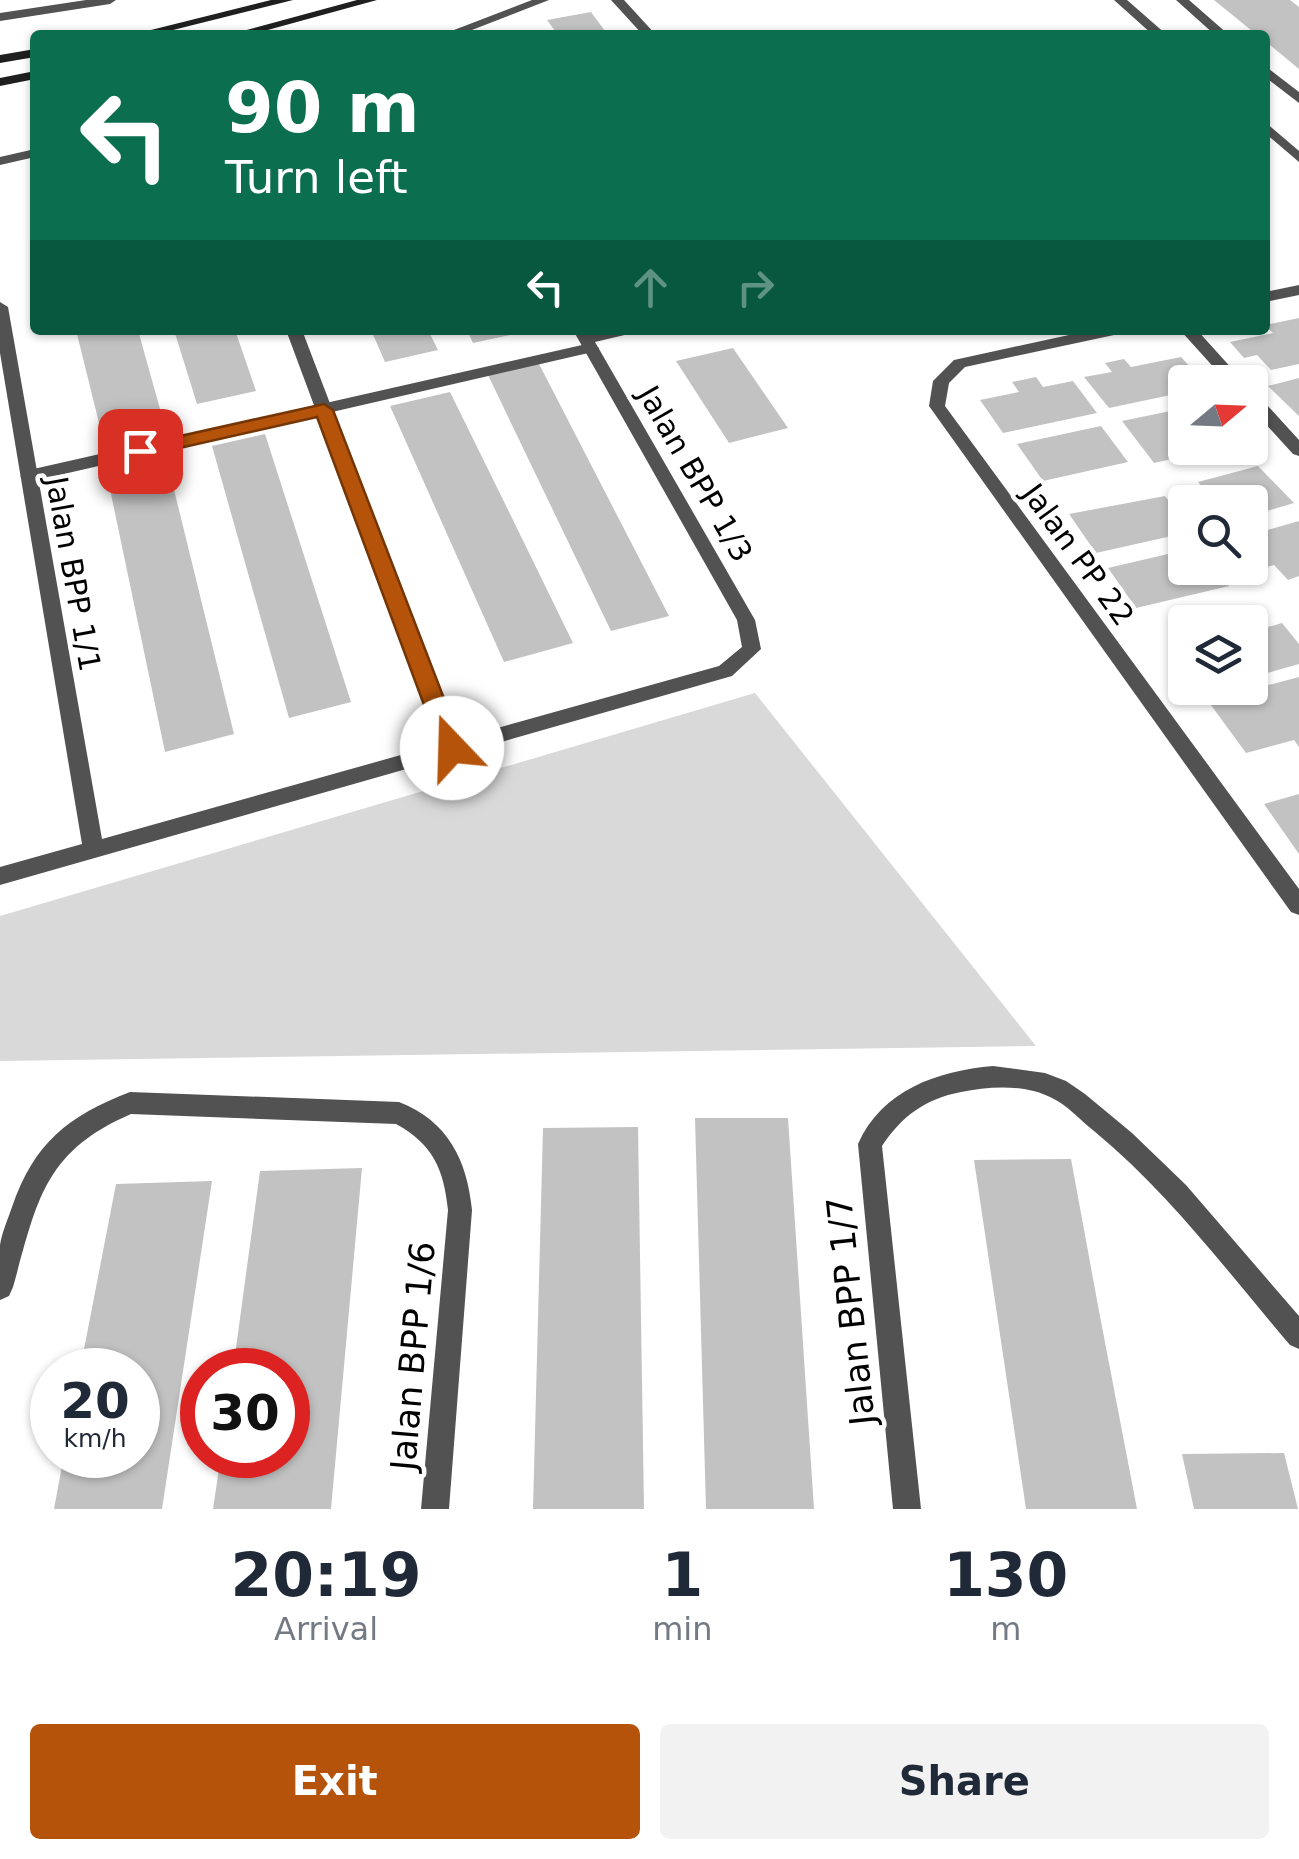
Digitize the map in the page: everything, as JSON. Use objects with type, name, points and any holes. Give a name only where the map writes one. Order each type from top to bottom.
[{"type":"street","points":[[0,18],[110,0]]},
{"type":"street","points":[[158,30],[287,0]]},
{"type":"street","points":[[254,30],[371,0]]},
{"type":"street","points":[[460,30],[543,0]]},
{"type":"street","points":[[617,0],[646,30]]},
{"type":"street","points":[[1120,0],[1155,30]]},
{"type":"street","points":[[1182,0],[1217,30]]},
{"type":"street","points":[[0,60],[30,54]]},
{"type":"street","points":[[1270,74],[1299,99]]},
{"type":"street","points":[[0,82],[30,76]]},
{"type":"street","points":[[1270,131],[1299,158]]},
{"type":"street","points":[[0,161],[30,154]]},
{"type":"street","points":[[1270,297],[1299,290]]},
{"type":"street","name":"Jalan BPP 1/1","points":[[0,306],[93,850]]},
{"type":"street","points":[[0,876],[452,748],[296,335]]},
{"type":"street","name":"Jalan PP 22","points":[[1091,335],[960,363],[941,381],[937,406],[1299,906]]},
{"type":"street","points":[[1193,335],[1220,365]]},
{"type":"street","points":[[29,476],[324,410],[586,339]]},
{"type":"street","name":"Jalan BPP 1/3","points":[[452,748],[724,671],[752,649],[746,620],[586,339]]},
{"type":"street","points":[[1268,416],[1299,450]]},
{"type":"street","name":"Jalan BPP 1/7","points":[[907,1509],[870,1144],[891,1111],[921,1091],[964,1080],[1012,1075],[1060,1090],[1117,1134],[1182,1201],[1299,1336]]},
{"type":"street","name":"Jalan BPP 1/6","points":[[0,1288],[38,1174],[54,1147],[82,1124],[130,1103],[399,1112],[422,1124],[444,1147],[458,1176],[460,1210],[435,1509]]},
{"type":"shaded area","points":[[755,693],[1036,1046],[0,1061],[0,916]]},
{"type":"building","points":[[1214,0],[1290,0],[1299,7],[1299,69],[1270,45],[1270,30],[1251,30]]},
{"type":"building","points":[[591,12],[604,30],[554,30],[547,20]]},
{"type":"building","points":[[1299,318],[1299,364],[1271,370],[1257,355],[1244,358],[1230,342],[1270,335],[1270,324]]},
{"type":"building","points":[[77,335],[139,335],[160,409],[99,423]]},
{"type":"building","points":[[176,335],[237,335],[256,391],[197,404]]},
{"type":"building","points":[[373,335],[430,335],[438,350],[385,362]]},
{"type":"building","points":[[469,335],[510,335],[473,343]]},
{"type":"building","points":[[733,348],[788,428],[729,443],[676,361]]},
{"type":"building","points":[[1181,357],[1188,365],[1168,365],[1168,396],[1109,408],[1084,377],[1112,372],[1105,363],[1124,359],[1131,367]]},
{"type":"building","points":[[538,362],[669,616],[611,631],[487,373]]},
{"type":"building","points":[[1036,377],[1043,387],[1073,381],[1097,413],[1003,433],[980,400],[1019,392],[1012,382]]},
{"type":"building","points":[[1299,378],[1299,416],[1268,386]]},
{"type":"building","points":[[450,392],[573,643],[504,662],[390,406]]},
{"type":"building","points":[[1168,412],[1168,460],[1154,463],[1122,421]]},
{"type":"building","points":[[1101,426],[1128,462],[1043,481],[1017,444]]},
{"type":"building","points":[[265,434],[351,702],[289,718],[212,446]]},
{"type":"building","points":[[166,457],[234,734],[165,752],[106,470]]},
{"type":"building","points":[[1258,466],[1294,503],[1268,511],[1268,485],[1198,482]]},
{"type":"building","points":[[1165,496],[1168,537],[1096,553],[1069,514]]},
{"type":"building","points":[[1299,521],[1299,576],[1288,580],[1274,565],[1268,567],[1268,530]]},
{"type":"building","points":[[1168,554],[1168,585],[1229,586],[1136,608],[1108,568]]},
{"type":"building","points":[[1282,623],[1299,644],[1299,664],[1268,673],[1268,627]]},
{"type":"building","points":[[1299,677],[1299,747],[1294,740],[1246,753],[1211,705],[1268,705],[1268,685]]},
{"type":"building","points":[[1299,794],[1299,854],[1264,804]]},
{"type":"building","points":[[695,1118],[788,1118],[814,1509],[706,1509]]},
{"type":"building","points":[[638,1127],[644,1509],[533,1509],[543,1128]]},
{"type":"building","points":[[1071,1159],[1137,1509],[1026,1509],[974,1160]]},
{"type":"building","points":[[362,1168],[331,1509],[213,1509],[218,1478],[310,1478],[310,1348],[236,1348],[260,1171]]},
{"type":"building","points":[[212,1181],[187,1348],[180,1348],[180,1391],[162,1509],[54,1509],[60,1478],[160,1478],[160,1348],[84,1348],[116,1184]]},
{"type":"building","points":[[1284,1453],[1298,1509],[1194,1509],[1182,1454]]},
{"type":"route","points":[[140,451],[324,410],[452,748]]}]
